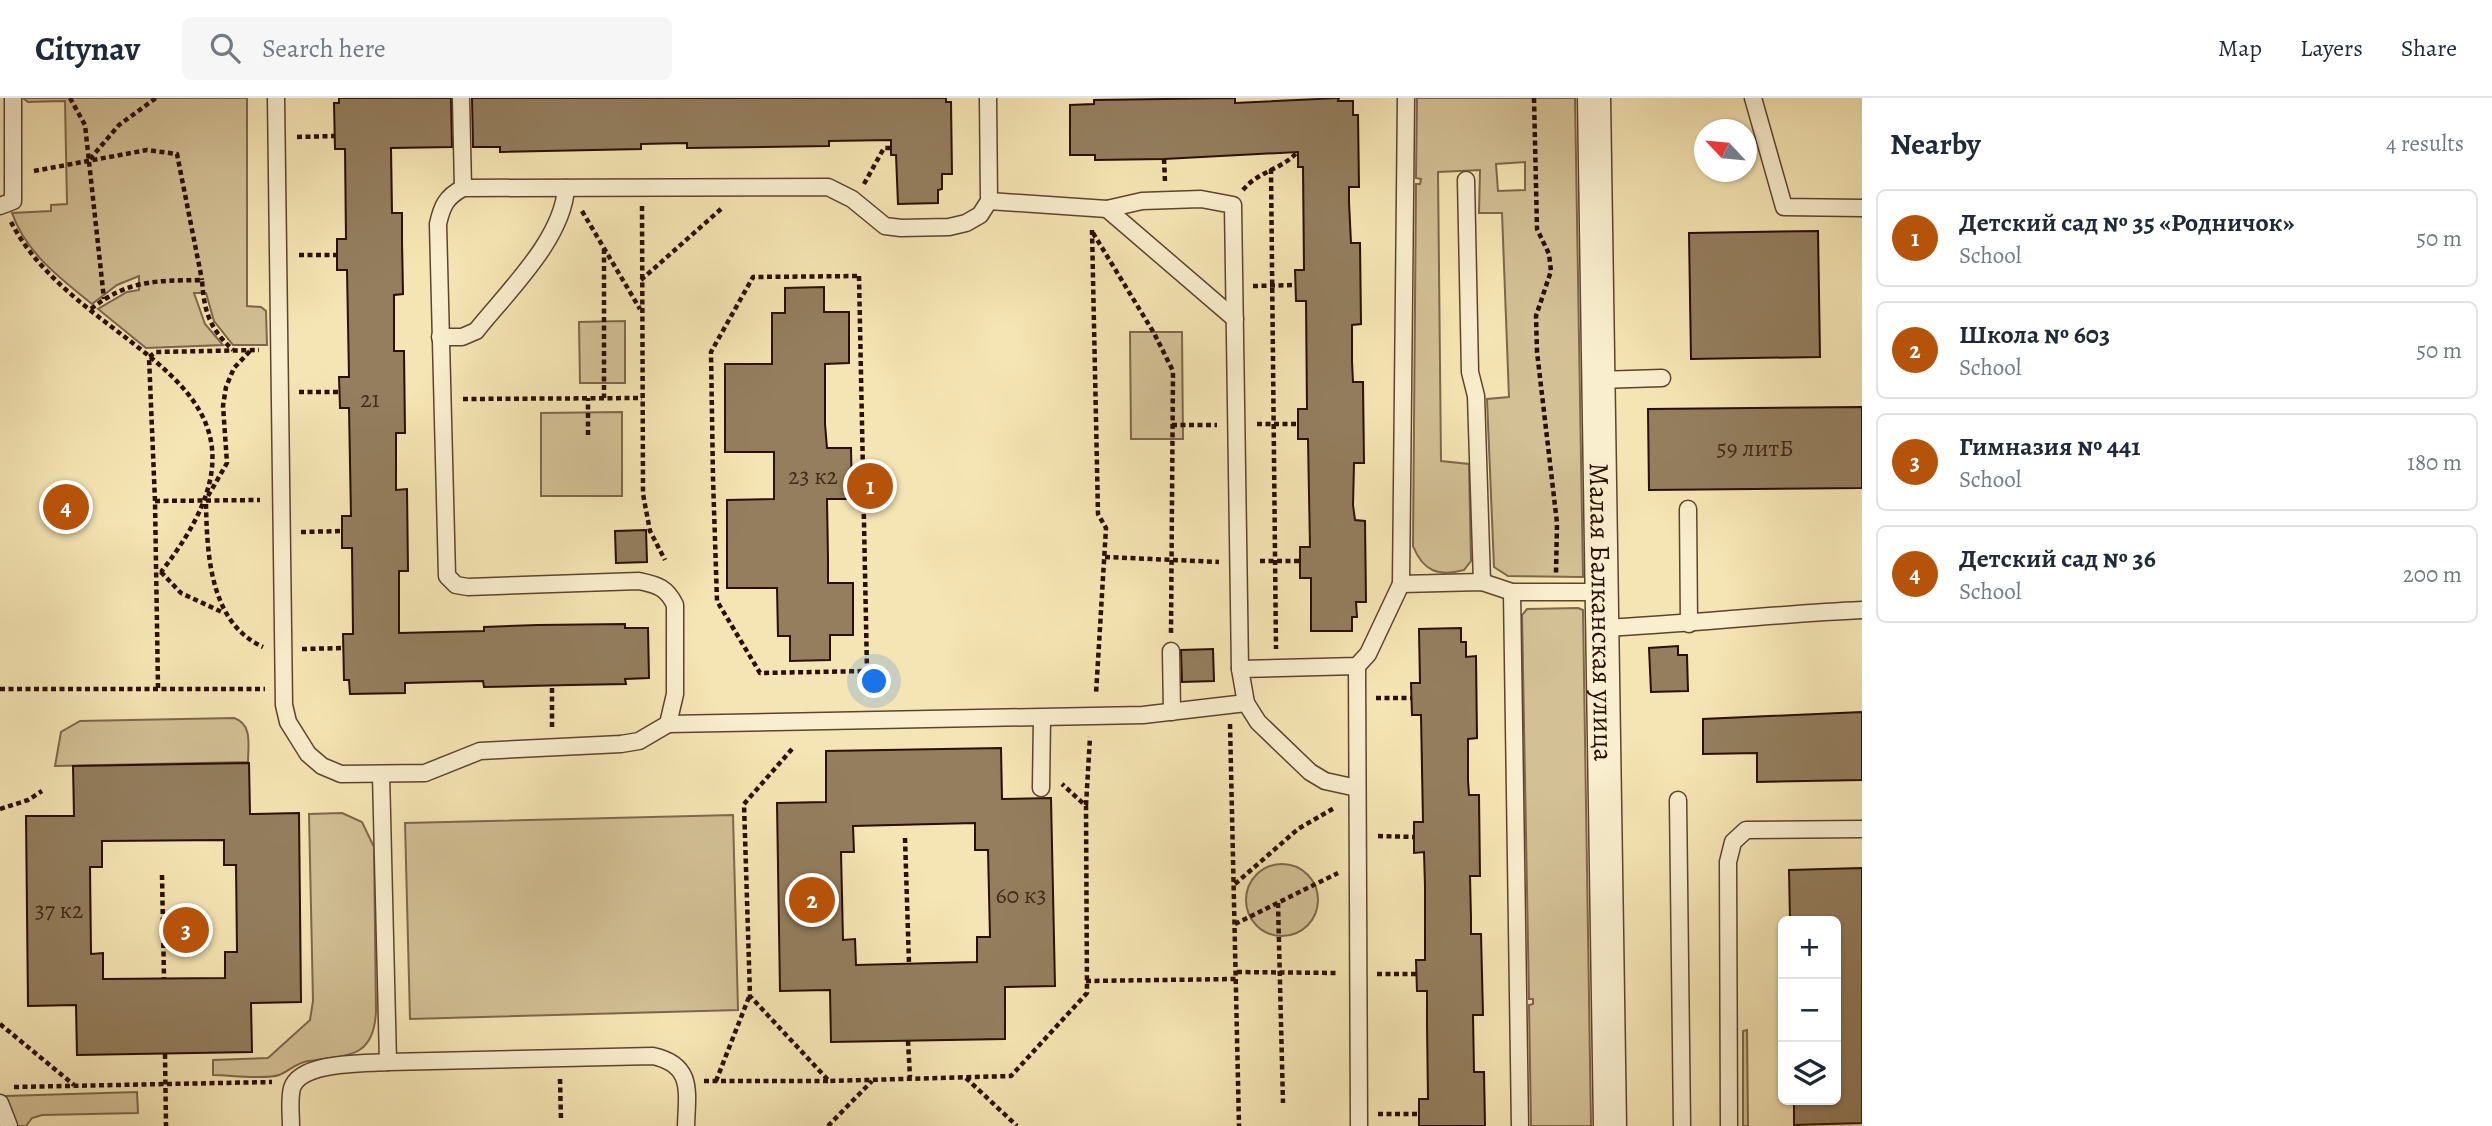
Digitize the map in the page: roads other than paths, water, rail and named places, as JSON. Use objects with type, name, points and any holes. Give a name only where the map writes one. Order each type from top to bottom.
[{"type":"street","name":"Малая Балканская улица","points":[[1594,98],[1610,1126]]},
{"type":"lane","points":[[1,206],[13,201],[13,98]]},
{"type":"lane","points":[[276,98],[284,690],[288,722],[308,754],[321,766],[341,774],[425,773],[480,751],[599,747],[639,741],[668,724],[1042,718],[1172,712],[1246,703]]},
{"type":"lane","points":[[461,98],[463,188]]},
{"type":"lane","points":[[668,724],[675,694],[675,606],[663,589],[639,581],[468,587],[456,585],[447,576],[438,225],[449,195],[463,188],[828,187],[852,199],[873,219],[885,226],[949,227],[966,223],[980,215],[989,201],[988,98]]},
{"type":"lane","points":[[1359,1120],[1357,666],[1368,654],[1401,584],[1406,98]]},
{"type":"lane","points":[[1753,98],[1784,206],[1862,208]]},
{"type":"lane","points":[[1466,180],[1470,372],[1476,396],[1482,582]]},
{"type":"lane","points":[[440,337],[462,337],[476,331],[547,241],[561,214],[566,188]]},
{"type":"lane","points":[[989,201],[1100,209],[1153,201],[1201,199],[1233,205],[1240,668],[1246,703],[1258,722],[1310,772],[1333,784],[1357,788]]},
{"type":"lane","points":[[1100,209],[1235,319]]},
{"type":"lane","points":[[1598,380],[1662,378]]},
{"type":"lane","points":[[1688,509],[1689,624]]},
{"type":"lane","points":[[1401,584],[1482,582],[1512,592],[1601,592]]},
{"type":"lane","points":[[1512,592],[1520,1126]]},
{"type":"lane","points":[[1602,628],[1689,624],[1754,615],[1862,610]]},
{"type":"lane","points":[[1171,651],[1172,712]]},
{"type":"lane","points":[[1240,668],[1357,666]]},
{"type":"lane","points":[[1041,788],[1042,718]]},
{"type":"lane","points":[[381,774],[388,1062]]},
{"type":"lane","points":[[1678,800],[1682,1126]]},
{"type":"lane","points":[[1730,1126],[1728,862],[1733,842],[1746,830],[1862,829]]},
{"type":"lane","points":[[291,1126],[293,1086],[301,1074],[315,1069],[388,1062],[660,1058],[680,1068],[687,1081],[687,1126]]},
{"type":"lane","points":[[3,1095],[9,1126]]},
{"type":"place","name":"Детский сад № 35 «Родничок»","points":[[870,486]]},
{"type":"place","name":"Детский сад № 36","points":[[66,507]]},
{"type":"place","name":"Школа № 603","points":[[812,900]]},
{"type":"place","name":"Гимназия № 441","points":[[186,930]]}]
